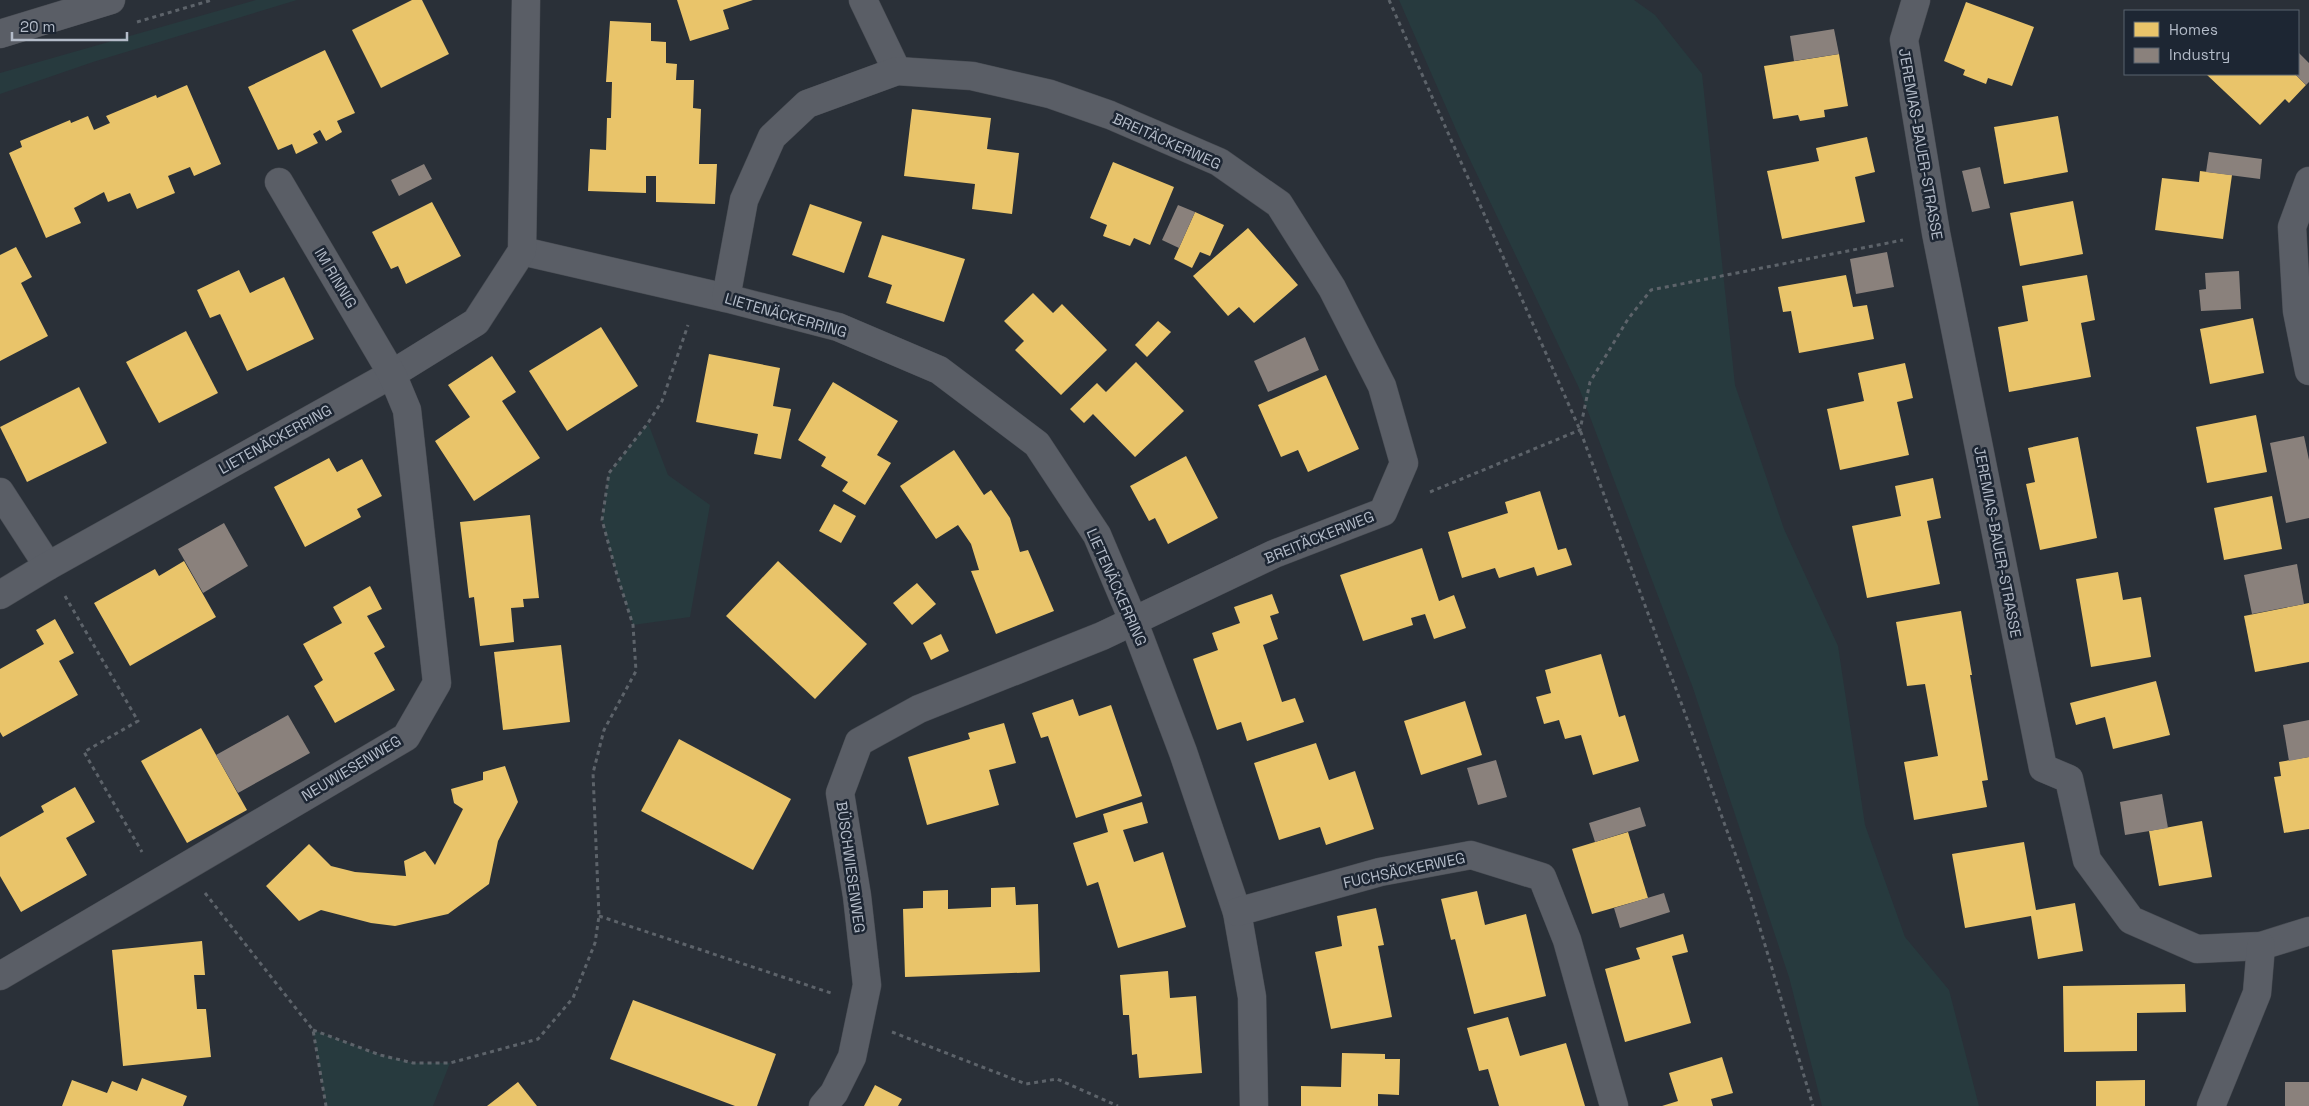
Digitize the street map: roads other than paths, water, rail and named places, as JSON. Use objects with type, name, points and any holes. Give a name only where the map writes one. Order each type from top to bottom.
[{"type":"street","points":[[0,34],[111,0]]},
{"type":"street","points":[[522,251],[526,0]]},
{"type":"street","points":[[863,0],[897,71]]},
{"type":"street","name":"JEREMIAS-BAUER-STRASSE","points":[[1916,0],[1904,40],[1936,233],[2043,768],[2069,779],[2087,860],[2131,920],[2197,949],[2261,946],[2309,931]]},
{"type":"street","name":"BREITÄCKERWEG","points":[[726,298],[744,200],[772,138],[807,104],[897,71],[972,76],[1050,94],[1110,115],[1219,162],[1278,204],[1332,288],[1382,386],[1404,463],[1383,512],[1274,554],[1133,620]]},
{"type":"street","points":[[2309,180],[2292,227],[2297,311],[2309,371]]},
{"type":"street","name":"IM RINNIG","points":[[279,182],[392,374]]},
{"type":"street","name":"LIETENÄCKERRING","points":[[0,595],[48,566],[392,374],[476,322],[522,251],[699,291],[838,327],[939,370],[1037,444],[1096,535],[1133,620],[1183,752],[1237,912],[1252,997],[1254,1106]]},
{"type":"street","name":"NEUWIESENWEG","points":[[0,976],[406,737],[438,683],[407,410],[392,374]]},
{"type":"street","points":[[0,492],[48,566]]},
{"type":"street","name":"BÜSCHWIESENWEG","points":[[823,1106],[834,1093],[852,1057],[867,985],[856,896],[840,793],[859,742],[919,709],[1102,636],[1133,620]]},
{"type":"street","name":"FUCHSÄCKERWEG","points":[[1237,912],[1380,872],[1471,855],[1542,876],[1567,940],[1614,1106]]},
{"type":"street","points":[[2212,1106],[2257,993],[2261,946]]}]
